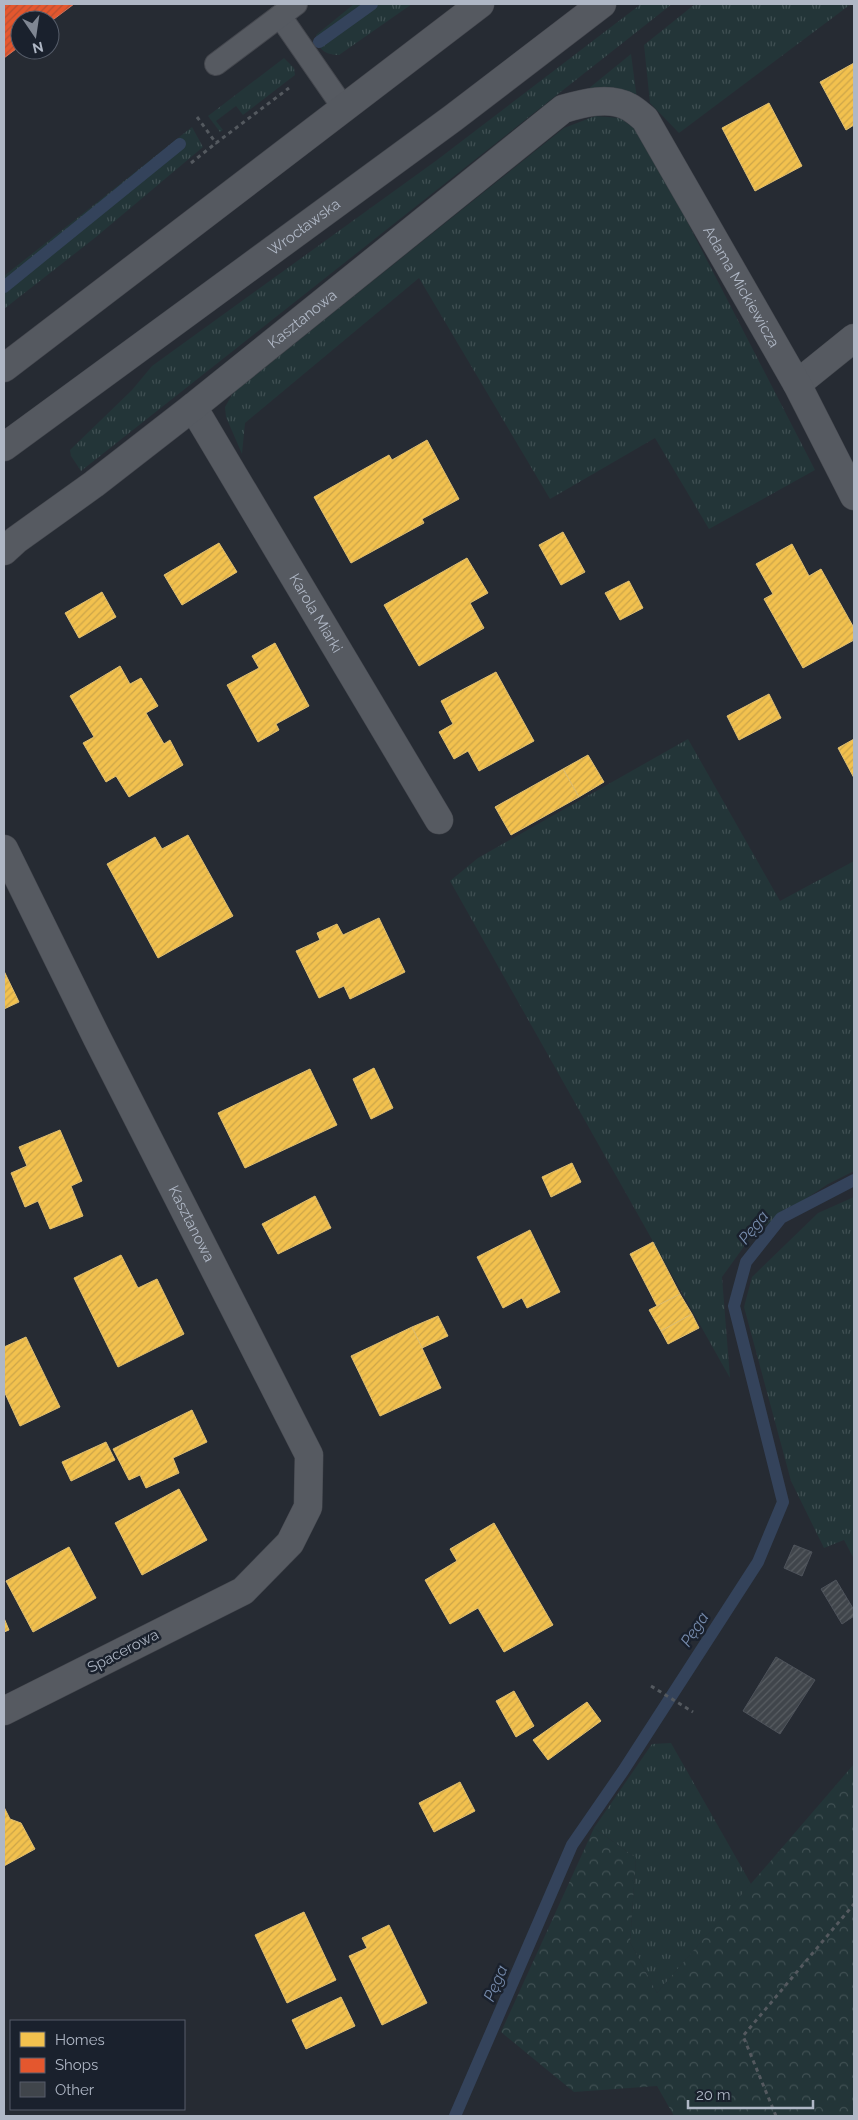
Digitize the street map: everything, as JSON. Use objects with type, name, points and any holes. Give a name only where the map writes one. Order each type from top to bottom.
[{"type":"main road","points":[[4,368],[480,4]]},
{"type":"main road","name":"Wrocławska","points":[[4,447],[452,118],[602,4]]},
{"type":"street","name":"Adama Mickiewicza","points":[[605,101],[628,106],[645,119],[797,384],[854,496]]},
{"type":"street","name":"Kasztanowa","points":[[4,551],[193,407],[563,109],[584,102],[605,101]]},
{"type":"street","points":[[797,384],[854,338]]},
{"type":"street","name":"Karola Miarki","points":[[193,407],[439,820]]},
{"type":"street","name":"Kasztanowa","points":[[4,849],[101,1046],[309,1455],[308,1507],[290,1543],[243,1591]]},
{"type":"street","name":"Spacerowa","points":[[4,1711],[243,1591]]},
{"type":"lane","points":[[216,64],[288,10],[315,68],[343,108]]},
{"type":"path","points":[[191,163],[315,68]]},
{"type":"path","points":[[197,117],[216,143]]},
{"type":"path","points":[[650,1686],[693,1712]]},
{"type":"path","points":[[776,2116],[743,2036],[854,1904]]},
{"type":"green space","points":[[354,4],[412,4],[339,55],[329,54],[320,47],[316,35]]},
{"type":"green space","points":[[641,4],[672,4],[81,471],[71,456],[70,450],[132,390],[152,366],[437,160]]},
{"type":"green space","points":[[695,4],[851,4],[679,133],[650,103],[644,45]]},
{"type":"green space","points":[[631,54],[637,99],[588,89]]},
{"type":"green space","points":[[284,58],[294,68],[295,75],[243,115],[236,106],[216,121],[223,130],[220,132],[208,116]]},
{"type":"green space","points":[[595,116],[620,118],[642,134],[815,470],[709,529],[655,438],[550,499],[419,278],[245,423],[242,454],[226,417],[225,407],[233,393],[564,128]]},
{"type":"green space","points":[[192,127],[203,147],[96,237],[4,309],[4,276]]},
{"type":"green space","points":[[688,739],[780,901],[854,861],[854,1171],[828,1184],[753,1234],[722,1277],[730,1378],[450,881],[478,858]]},
{"type":"green space","points":[[854,1197],[854,1559],[844,1540],[824,1548],[791,1481],[744,1307],[752,1277],[818,1213]]},
{"type":"green space","points":[[671,1743],[751,1884],[657,1993],[630,1942],[636,1858],[594,1828],[652,1744]]},
{"type":"green space","points":[[854,1764],[854,2116],[674,2116],[657,2086],[574,2092],[501,2032],[594,1828],[636,1858],[630,1942],[657,1993]]},
{"type":"building: Homes","points":[[854,63],[854,125],[846,130],[820,82]]},
{"type":"building: Homes","points":[[769,103],[802,166],[755,191],[722,128]]},
{"type":"building: Homes","points":[[427,440],[459,499],[422,519],[424,523],[351,563],[314,497],[389,455],[392,460]]},
{"type":"building: Homes","points":[[563,532],[585,572],[561,585],[539,545]]},
{"type":"building: Homes","points":[[219,543],[237,572],[182,605],[164,575]]},
{"type":"building: Homes","points":[[792,544],[809,576],[821,569],[854,628],[854,640],[803,668],[764,599],[773,594],[756,564]]},
{"type":"building: Homes","points":[[467,558],[488,593],[470,603],[484,628],[419,666],[384,605]]},
{"type":"building: Homes","points":[[629,581],[643,608],[620,620],[605,593]]},
{"type":"building: Homes","points":[[102,592],[116,617],[79,638],[65,613]]},
{"type":"building: Homes","points":[[275,643],[309,706],[276,724],[279,730],[258,742],[227,685],[259,668],[252,656]]},
{"type":"building: Homes","points":[[120,666],[130,684],[141,678],[158,706],[146,713],[164,744],[170,740],[183,765],[129,797],[116,776],[106,782],[83,743],[94,737],[70,696]]},
{"type":"building: Homes","points":[[496,672],[534,741],[479,771],[468,751],[454,759],[439,732],[453,724],[441,701]]},
{"type":"building: Homes","points":[[769,694],[781,718],[739,740],[727,716]]},
{"type":"building: Homes","points":[[854,739],[854,778],[838,748]]},
{"type":"building: Homes","points":[[588,755],[604,782],[579,797],[563,769]]},
{"type":"building: Homes","points":[[563,769],[579,797],[511,835],[495,807]]},
{"type":"building: Homes","points":[[188,835],[233,916],[158,958],[107,864],[155,837],[162,849]]},
{"type":"building: Homes","points":[[379,918],[405,972],[350,999],[344,986],[319,998],[296,951],[320,940],[317,933],[337,924],[343,935]]},
{"type":"building: Homes","points":[[4,971],[19,1002],[4,1009]]},
{"type":"building: Homes","points":[[374,1068],[393,1108],[371,1119],[353,1079]]},
{"type":"building: Homes","points":[[310,1069],[337,1125],[245,1168],[218,1113]]},
{"type":"building: Homes","points":[[60,1130],[82,1181],[71,1186],[83,1216],[50,1229],[38,1201],[25,1207],[11,1173],[27,1166],[19,1147]]},
{"type":"building: Homes","points":[[572,1163],[581,1182],[551,1197],[542,1177]]},
{"type":"building: Homes","points":[[315,1196],[331,1228],[278,1254],[262,1224]]},
{"type":"building: Homes","points":[[530,1230],[560,1292],[527,1308],[522,1298],[503,1308],[477,1257]]},
{"type":"building: Homes","points":[[653,1242],[680,1294],[657,1306],[630,1254]]},
{"type":"building: Homes","points":[[121,1255],[138,1288],[157,1279],[184,1334],[118,1367],[74,1278]]},
{"type":"building: Homes","points":[[680,1294],[692,1314],[661,1331],[649,1310]]},
{"type":"building: Homes","points":[[692,1314],[699,1328],[668,1344],[661,1331]]},
{"type":"building: Homes","points":[[438,1316],[448,1336],[422,1348],[412,1327]]},
{"type":"building: Homes","points":[[412,1327],[441,1388],[380,1416],[351,1356]]},
{"type":"building: Homes","points":[[26,1337],[60,1407],[20,1426],[4,1391],[4,1347]]},
{"type":"building: Homes","points":[[192,1410],[207,1442],[173,1458],[179,1473],[146,1488],[140,1475],[129,1480],[113,1449]]},
{"type":"building: Homes","points":[[106,1442],[115,1460],[71,1481],[62,1462]]},
{"type":"building: Homes","points":[[179,1489],[207,1540],[142,1575],[115,1523]]},
{"type":"building: Homes","points":[[494,1523],[553,1625],[504,1652],[478,1608],[450,1624],[425,1580],[457,1561],[450,1549]]},
{"type":"building: Homes","points":[[69,1547],[96,1598],[33,1632],[6,1581]]},
{"type":"building: Homes","points":[[4,1618],[9,1630],[4,1632]]},
{"type":"building: Homes","points":[[514,1691],[534,1726],[516,1737],[496,1701]]},
{"type":"building: Homes","points":[[587,1702],[601,1721],[548,1760],[533,1740]]},
{"type":"building: Homes","points":[[460,1782],[475,1811],[434,1832],[419,1803]]},
{"type":"building: Homes","points":[[4,1807],[10,1819],[21,1823],[35,1849],[4,1866]]},
{"type":"building: Homes","points":[[304,1912],[336,1980],[287,2003],[255,1935]]},
{"type":"building: Homes","points":[[389,1925],[427,2003],[382,2025],[349,1956],[367,1948],[362,1938]]},
{"type":"building: Homes","points":[[341,1997],[355,2026],[306,2049],[292,2020]]},
{"type":"building: Shops","points":[[4,4],[74,4],[60,14],[60,10],[10,10],[10,54],[4,58]]},
{"type":"building: Other","points":[[794,1545],[812,1552],[802,1576],[784,1568]]},
{"type":"building: Other","points":[[836,1580],[854,1610],[854,1616],[842,1624],[821,1589]]},
{"type":"building: Other","points":[[776,1657],[815,1680],[780,1734],[743,1711]]},
{"type":"waterway","points":[[319,42],[372,4]]},
{"type":"waterway","points":[[4,287],[180,144]]},
{"type":"waterway","name":"Pęga","points":[[455,2116],[572,1845],[623,1771],[758,1562],[783,1502],[734,1306],[746,1262],[781,1218],[854,1180]]}]
